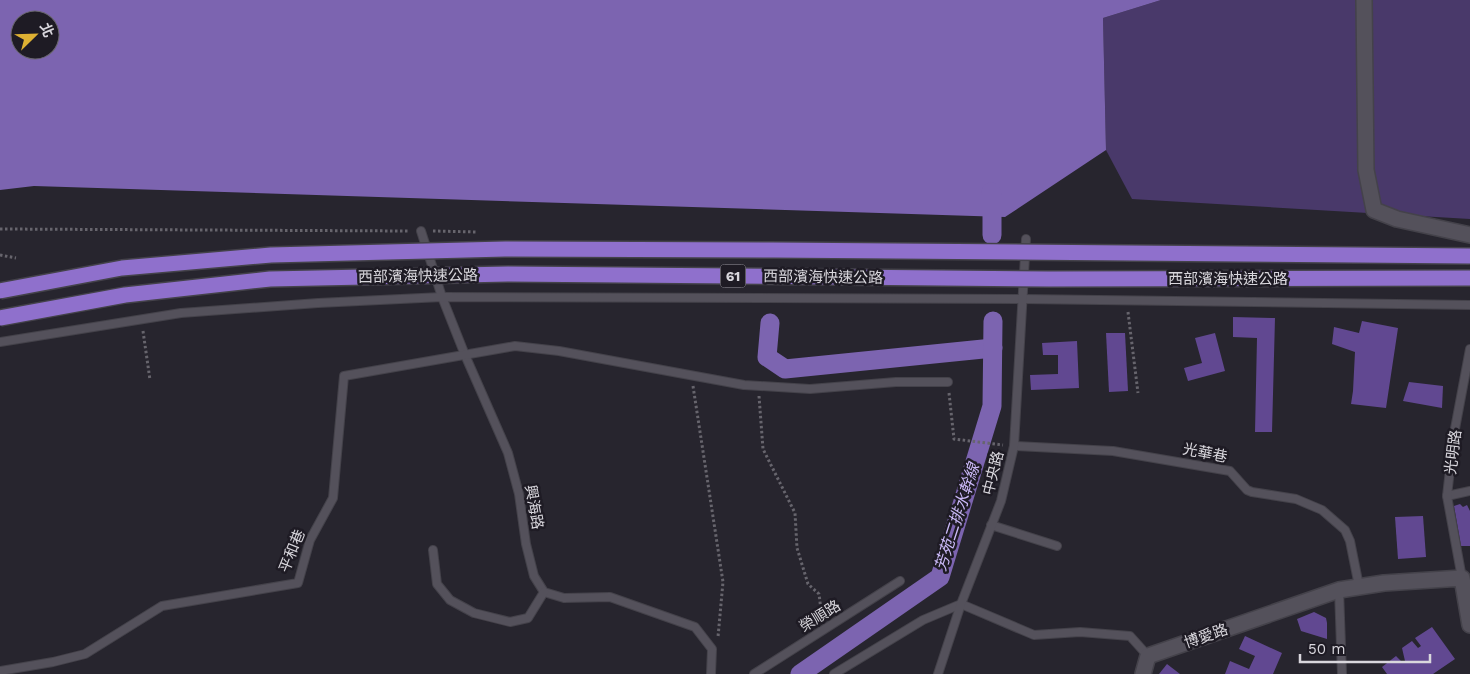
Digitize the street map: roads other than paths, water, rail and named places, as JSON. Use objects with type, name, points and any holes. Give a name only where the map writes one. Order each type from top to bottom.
[{"type":"highway","name":"西部濱海快速公路","points":[[0,290],[122,268],[271,255],[330,253],[506,249],[1470,256]]},
{"type":"highway","name":"西部濱海快速公路","points":[[0,318],[125,295],[270,279],[508,274],[1039,279],[1470,278]]},
{"type":"street","points":[[1364,0],[1366,170],[1374,210],[1397,219],[1470,236]]},
{"type":"street","name":"博愛路","points":[[1148,656],[1339,590],[1359,586],[1462,578]]},
{"type":"street","name":"光明路","points":[[1462,578],[1470,625]]},
{"type":"street","points":[[1143,674],[1148,656]]},
{"type":"lane","name":"興海路","points":[[421,231],[442,297],[465,355],[508,452],[519,494],[526,544],[534,576],[544,592]]},
{"type":"lane","name":"中央路","points":[[938,674],[961,604],[1001,500],[1013,446],[1026,239]]},
{"type":"lane","points":[[0,342],[181,312],[442,297],[1022,299],[1470,305]]},
{"type":"lane","points":[[465,355],[514,346],[559,351],[744,385],[810,389],[896,382],[948,382]]},
{"type":"lane","name":"光明路","points":[[1462,578],[1448,496],[1454,434],[1470,349]]},
{"type":"lane","name":"平和巷","points":[[0,670],[53,662],[85,654],[162,606],[298,583],[310,540],[333,498],[344,376],[465,355]]},
{"type":"lane","name":"光華巷","points":[[1013,446],[1113,451],[1230,471],[1247,490],[1296,499],[1322,510],[1345,530],[1350,541],[1359,586]]},
{"type":"lane","name":"光明路","points":[[1448,496],[1470,491]]},
{"type":"lane","points":[[991,525],[1057,546]]},
{"type":"lane","points":[[432,550],[437,584],[450,600],[474,613],[510,622],[528,618],[544,592],[564,598],[610,597],[696,627],[712,649],[712,674]]},
{"type":"lane","name":"榮順路","points":[[754,674],[900,581]]},
{"type":"lane","points":[[1339,590],[1342,674]]},
{"type":"lane","points":[[834,674],[922,620],[961,604],[1034,635],[1080,632],[1130,636],[1148,656]]},
{"type":"waterway","points":[[991,192],[992,235]]},
{"type":"waterway","name":"芳苑二排水幹線","points":[[800,674],[940,577],[992,406],[993,321]]},
{"type":"waterway","points":[[770,323],[767,357],[785,369],[993,348]]}]
